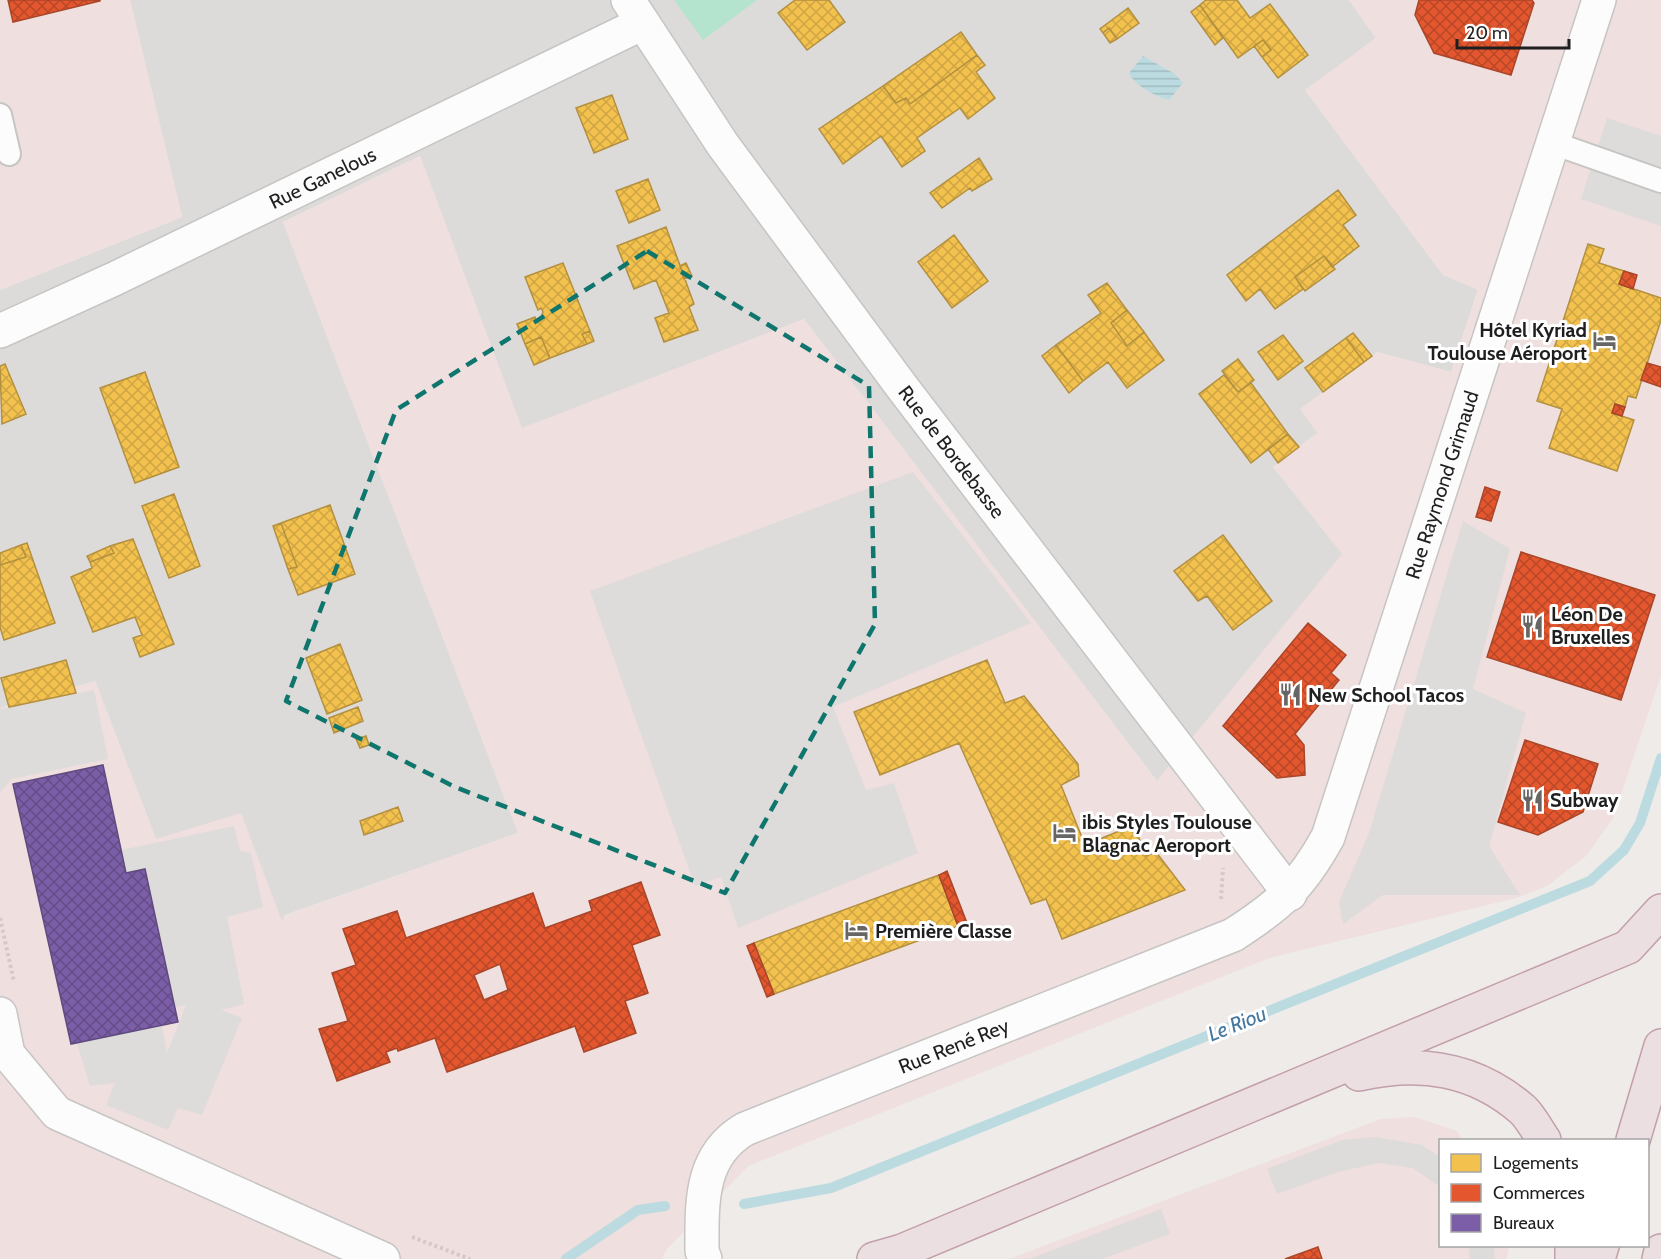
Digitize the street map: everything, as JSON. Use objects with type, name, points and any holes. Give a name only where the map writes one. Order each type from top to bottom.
[{"type":"highway","points":[[890,1256],[1287,1092],[1628,947],[1661,911]]},
{"type":"highway","points":[[1633,1139],[1661,1046]]},
{"type":"highway","points":[[1287,1092],[1385,1068],[1435,1067],[1484,1083],[1524,1112],[1543,1139]]},
{"type":"highway","points":[[1659,1259],[1661,1251]]},
{"type":"street","name":"Rue Raymond Grimaud","points":[[1290,894],[1315,862],[1328,837],[1599,0]]},
{"type":"street","name":"Rue Ganelous","points":[[0,331],[114,279],[635,12]]},
{"type":"street","name":"Rue de Bordebasse","points":[[635,12],[723,145],[902,387],[1290,894]]},
{"type":"street","name":"Rue René Rey","points":[[703,1249],[704,1187],[714,1159],[728,1139],[745,1129],[1233,935],[1290,894]]},
{"type":"street","points":[[8,1003],[8,1054],[57,1113],[383,1259]]},
{"type":"lane","points":[[0,115],[9,154]]},
{"type":"lane","points":[[1553,143],[1661,181]]},
{"type":"path","points":[[0,918],[8,1003]]},
{"type":"path","points":[[410,1236],[470,1259]]},
{"type":"highlighted area","points":[[647,251],[869,386],[875,624],[725,893],[455,787],[286,701],[396,410]]},
{"type":"shaded area","points":[[0,0],[130,0],[182,217],[0,290]]},
{"type":"shaded area","points":[[130,0],[1349,0],[1376,38],[1306,91],[1443,275],[1478,289],[1451,372],[1377,352],[1317,433],[1273,467],[1343,554],[1157,781],[804,319],[522,429],[420,156],[283,222],[518,833],[285,915],[282,922],[156,839],[95,681],[0,708],[0,290],[182,217]]},
{"type":"shaded area","points":[[1349,0],[1661,0],[1661,675],[1613,818],[1586,856],[1547,886],[1516,898],[1269,958],[748,1166],[666,1250],[662,1259],[0,1259],[0,708],[95,681],[156,839],[241,813],[282,921],[284,916],[518,833],[283,222],[420,156],[522,428],[804,319],[1157,781],[1342,554],[1273,467],[1317,433],[1300,409],[1377,352],[1451,372],[1478,290],[1443,275],[1305,90],[1376,38]]},
{"type":"shaded area","points":[[1607,118],[1661,136],[1661,226],[1581,199]]},
{"type":"shaded area","points":[[913,472],[1031,623],[833,707],[866,790],[894,783],[918,853],[738,928],[721,877],[695,886],[590,591]]},
{"type":"shaded area","points":[[1463,521],[1510,549],[1473,689],[1526,713],[1489,846],[1520,895],[1383,895],[1343,924],[1339,902],[1369,833]]},
{"type":"shaded area","points":[[94,690],[108,759],[12,779],[0,792],[0,709]]},
{"type":"shaded area","points":[[234,826],[240,851],[251,853],[263,907],[227,917],[244,1004],[221,1010],[242,1018],[202,1115],[178,1108],[168,1130],[106,1105],[115,1083],[90,1086],[77,1043],[162,1026],[167,1053],[186,1005],[175,1007],[146,870],[126,873],[122,850]]},
{"type":"shaded area","points":[[1415,1117],[1457,1131],[1461,1139],[1439,1139],[1439,1247],[1509,1247],[1507,1259],[1009,1259],[1381,1119]]},
{"type":"shaded area","points":[[1376,1137],[1422,1145],[1439,1156],[1439,1186],[1413,1168],[1378,1163],[1338,1172],[1277,1194],[1267,1169],[1342,1140]]},
{"type":"shaded area","points":[[1161,1209],[1170,1234],[1102,1259],[1029,1259]]},
{"type":"shaded area","points":[[1469,1247],[1494,1247],[1495,1259],[1470,1259]]},
{"type":"green space","points":[[674,0],[757,0],[703,40]]},
{"type":"water","points":[[1143,56],[1175,74],[1183,83],[1169,100],[1146,90],[1129,73]]},
{"type":"building: Logements","points":[[795,0],[829,0],[845,22],[807,50],[778,13]]},
{"type":"building: Logements","points":[[1206,0],[1237,0],[1250,18],[1270,4],[1308,55],[1278,78],[1262,57],[1271,50],[1263,40],[1238,58],[1200,5]]},
{"type":"building: Logements","points":[[1200,5],[1223,38],[1215,45],[1191,12]]},
{"type":"building: Logements","points":[[1128,8],[1139,23],[1117,39],[1109,28],[1103,33],[1100,29]]},
{"type":"building: Logements","points":[[1109,28],[1117,39],[1110,43],[1103,33]]},
{"type":"building: Logements","points":[[961,32],[977,55],[910,104],[906,98],[896,103],[883,86]]},
{"type":"building: Logements","points":[[1263,40],[1271,50],[1262,57],[1254,46]]},
{"type":"building: Logements","points":[[977,55],[985,65],[976,72],[995,98],[968,119],[960,108],[917,138],[925,151],[902,167],[881,136],[843,164],[819,129],[883,86],[896,103],[906,98],[910,104]]},
{"type":"building: Logements","points":[[612,95],[628,139],[594,153],[576,108]]},
{"type":"building: Logements","points":[[979,158],[992,179],[972,191],[970,188],[942,208],[930,193]]},
{"type":"building: Logements","points":[[648,179],[660,210],[629,223],[616,191]]},
{"type":"building: Logements","points":[[1338,190],[1356,215],[1343,225],[1359,246],[1332,267],[1324,256],[1295,277],[1303,289],[1275,309],[1260,289],[1246,301],[1227,275]]},
{"type":"building: Logements","points":[[666,227],[694,304],[689,307],[698,330],[664,342],[655,318],[669,313],[656,280],[634,289],[617,246]]},
{"type":"building: Logements","points":[[954,235],[988,281],[952,308],[918,262]]},
{"type":"building: Logements","name":"Hôtel Kyriad Toulouse Aéroport","points":[[1588,244],[1604,249],[1599,263],[1624,271],[1619,284],[1661,298],[1661,320],[1636,398],[1628,396],[1625,407],[1615,404],[1612,413],[1634,420],[1617,471],[1549,448],[1562,409],[1537,401]]},
{"type":"building: Logements","points":[[1324,256],[1335,269],[1305,291],[1295,277]]},
{"type":"building: Logements","points":[[563,263],[590,331],[582,334],[587,344],[550,358],[541,337],[525,344],[517,324],[535,317],[536,321],[540,319],[543,312],[541,308],[538,310],[525,277]]},
{"type":"building: Logements","points":[[686,263],[692,276],[684,279],[680,266]]},
{"type":"building: Logements","points":[[1107,283],[1127,310],[1111,323],[1127,346],[1144,332],[1164,360],[1127,388],[1108,362],[1083,381],[1056,345],[1101,313],[1088,295]]},
{"type":"building: Logements","points":[[1127,310],[1144,332],[1127,346],[1111,323]]},
{"type":"building: Logements","points":[[590,331],[594,341],[587,344],[582,334]]},
{"type":"building: Logements","points":[[1353,333],[1372,356],[1364,362],[1346,338]]},
{"type":"building: Logements","points":[[1283,335],[1303,361],[1278,380],[1258,352]]},
{"type":"building: Logements","points":[[541,337],[550,358],[534,365],[525,344]]},
{"type":"building: Logements","points":[[1346,338],[1364,362],[1323,392],[1305,368]]},
{"type":"building: Logements","points":[[1056,345],[1083,381],[1069,393],[1042,356]]},
{"type":"building: Logements","points":[[1238,359],[1254,380],[1238,392],[1222,371]]},
{"type":"building: Logements","points":[[5,364],[26,414],[2,424],[0,366]]},
{"type":"building: Logements","points":[[145,372],[179,467],[135,483],[100,388]]},
{"type":"building: Logements","points":[[1224,375],[1238,392],[1251,383],[1288,434],[1251,463],[1199,394]]},
{"type":"building: Logements","points":[[1288,434],[1299,447],[1278,463],[1268,449]]},
{"type":"building: Logements","points":[[174,494],[200,566],[169,578],[142,506]]},
{"type":"building: Logements","points":[[330,505],[355,574],[298,595],[288,569],[297,567],[281,523]]},
{"type":"building: Logements","points":[[281,523],[297,567],[288,569],[273,526]]},
{"type":"building: Logements","points":[[1223,535],[1272,601],[1233,630],[1207,596],[1198,601],[1174,571]]},
{"type":"building: Logements","points":[[133,539],[174,644],[140,657],[133,638],[142,635],[135,617],[93,632],[71,577],[92,568],[90,562],[114,553],[110,546]]},
{"type":"building: Logements","points":[[27,543],[55,623],[4,640],[0,627],[0,565],[26,557],[21,545]]},
{"type":"building: Logements","points":[[21,545],[26,557],[0,565],[0,553]]},
{"type":"building: Logements","points":[[110,546],[114,553],[90,562],[87,556]]},
{"type":"building: Logements","points":[[340,644],[362,700],[327,714],[306,658]]},
{"type":"building: Logements","points":[[66,660],[76,693],[9,707],[1,678]]},
{"type":"building: Logements","points":[[987,660],[1005,703],[1024,696],[1078,764],[1079,776],[1061,785],[1085,845],[1134,825],[1146,856],[1156,852],[1185,890],[1062,939],[1046,899],[1031,904],[959,743],[880,775],[854,712]]},
{"type":"building: Logements","points":[[358,707],[363,721],[334,733],[329,718]]},
{"type":"building: Logements","points":[[366,736],[369,745],[360,748],[356,739]]},
{"type":"building: Logements","points":[[398,807],[403,821],[364,835],[360,821]]},
{"type":"building: Logements","points":[[939,875],[958,926],[774,994],[754,943]]},
{"type":"building: Commerces","points":[[8,0],[100,0],[100,1],[13,22]]},
{"type":"building: Commerces","points":[[1419,0],[1532,0],[1534,3],[1511,75],[1434,53],[1415,15]]},
{"type":"building: Commerces","points":[[1624,271],[1637,275],[1633,289],[1619,284]]},
{"type":"building: Commerces","points":[[1647,363],[1661,367],[1661,387],[1641,380]]},
{"type":"building: Commerces","points":[[1615,404],[1625,407],[1622,416],[1612,413]]},
{"type":"building: Commerces","points":[[1485,487],[1500,492],[1491,521],[1476,517]]},
{"type":"building: Commerces","points":[[1521,552],[1655,595],[1621,700],[1487,657]]},
{"type":"building: Commerces","points":[[1308,623],[1346,655],[1331,673],[1339,680],[1295,734],[1304,745],[1305,775],[1277,778],[1223,726]]},
{"type":"building: Commerces","points":[[1525,740],[1598,764],[1583,812],[1538,835],[1498,822]]},
{"type":"building: Commerces","points":[[947,871],[967,923],[958,926],[939,875]]},
{"type":"building: Commerces","points":[[641,882],[660,935],[632,945],[648,993],[625,1001],[636,1033],[584,1052],[575,1026],[447,1072],[435,1038],[398,1051],[397,1048],[386,1052],[390,1062],[337,1081],[319,1029],[348,1021],[332,973],[356,965],[343,929],[397,911],[406,938],[533,893],[545,928],[592,911],[589,901]],"holes":[[[500,964],[508,990],[484,1000],[474,975]]]},
{"type":"building: Commerces","points":[[754,943],[774,994],[767,997],[747,946]]},
{"type":"building: Commerces","points":[[1318,1247],[1322,1259],[1285,1259]]},
{"type":"building: Bureaux","points":[[103,765],[126,873],[145,869],[178,1022],[71,1044],[13,784]]},
{"type":"waterway","name":"Le Riou","points":[[744,1204],[831,1188],[1590,881],[1624,850],[1640,823],[1661,758]]},
{"type":"waterway","name":"Le Riou","points":[[566,1259],[638,1210],[665,1206]]},
{"type":"place","name":"Hôtel Kyriad Toulouse Aéroport","points":[[1605,341]]},
{"type":"place","name":"Léon De Bruxelles","points":[[1533,626]]},
{"type":"place","name":"New School Tacos","points":[[1290,695]]},
{"type":"place","name":"Subway","points":[[1532,800]]},
{"type":"place","name":"ibis Styles Toulouse Blagnac Aeroport","points":[[1064,833]]},
{"type":"place","name":"Première Classe","points":[[857,931]]}]
